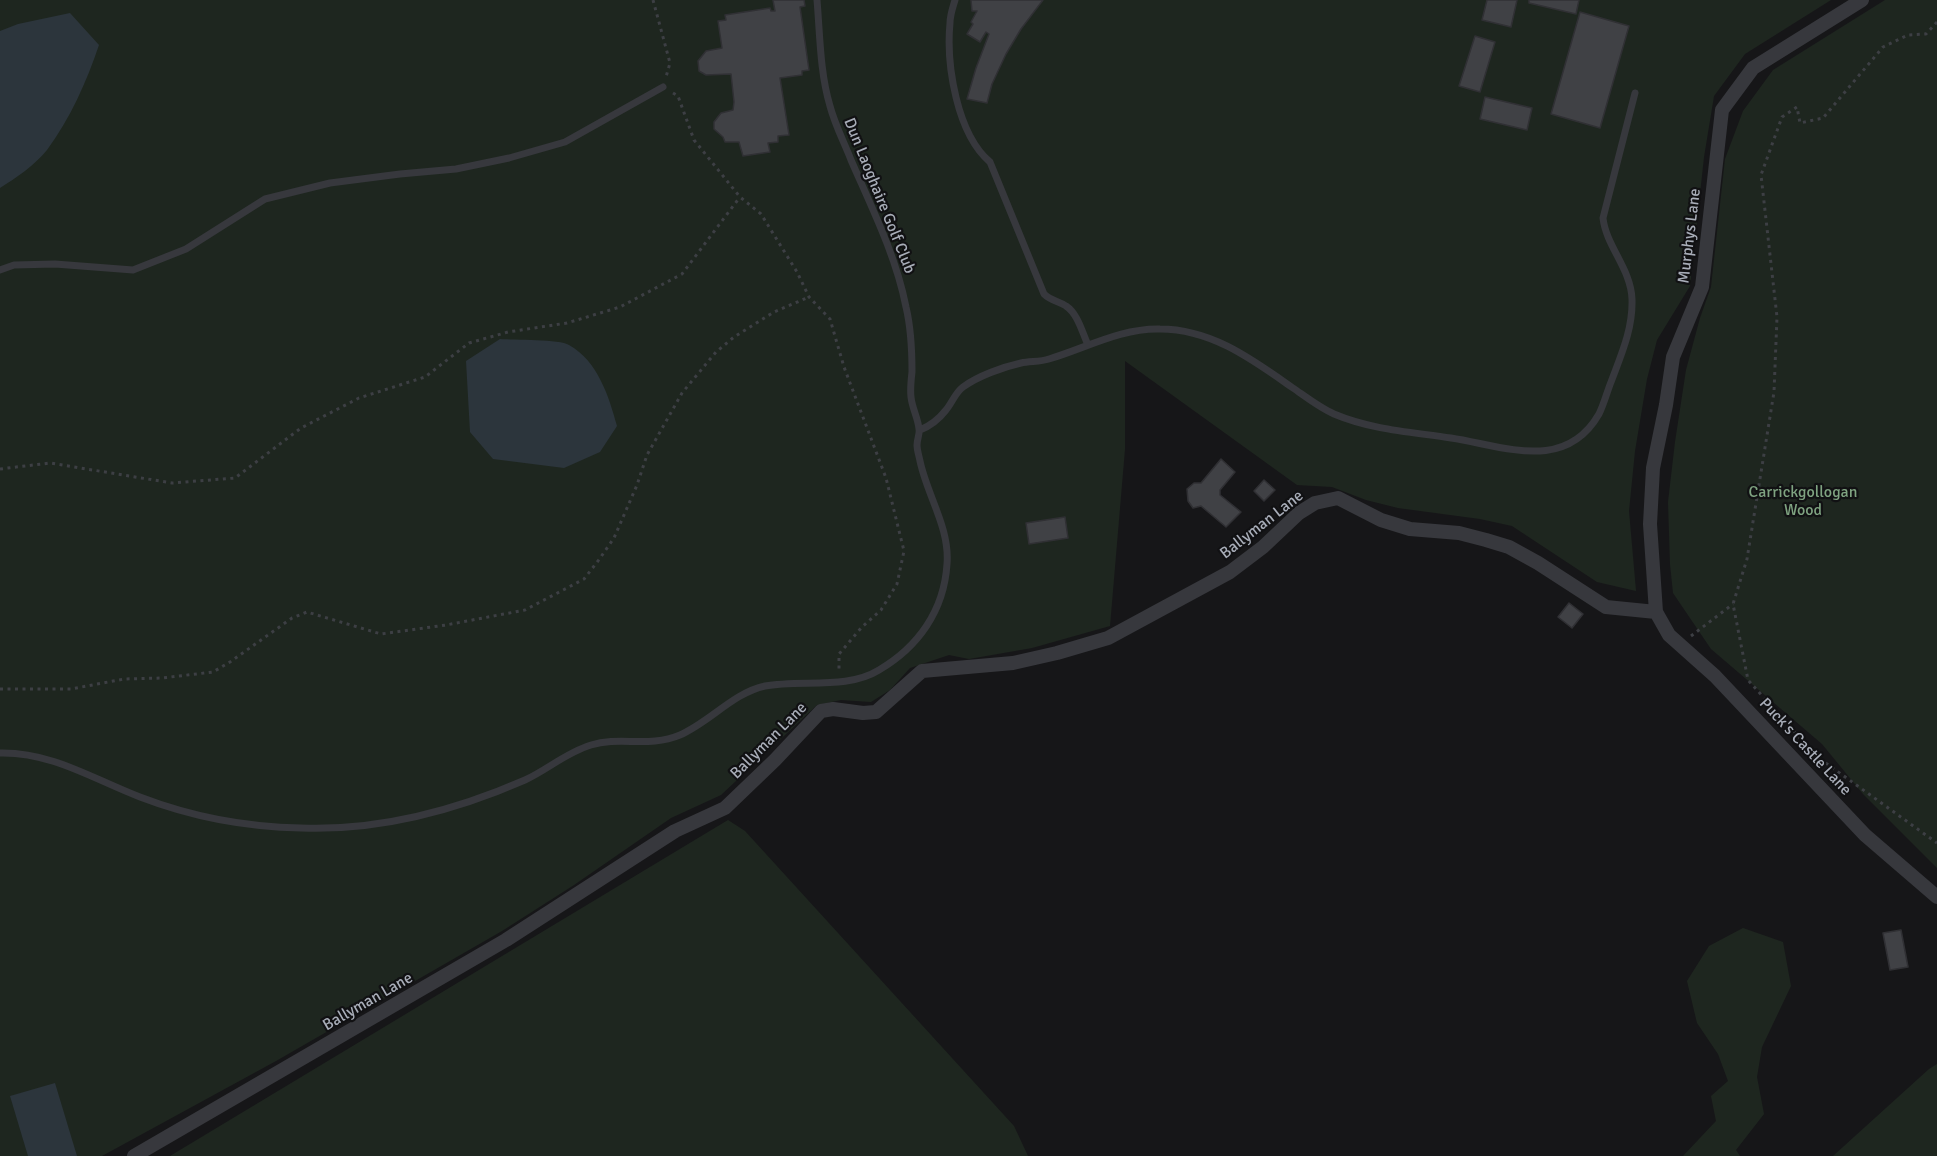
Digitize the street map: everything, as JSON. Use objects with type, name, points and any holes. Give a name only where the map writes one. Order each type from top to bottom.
[{"type":"street","name":"Murphys Lane","points":[[1656,612],[1650,524],[1653,468],[1673,357],[1702,287],[1722,110],[1753,68],[1862,0]]},
{"type":"street","name":"Ballyman Lane","points":[[134,1156],[506,940],[675,831],[725,808],[821,711],[833,709],[863,713],[876,712],[922,671],[1013,663],[1108,638],[1230,572],[1263,547],[1299,513],[1315,503],[1338,498],[1381,520],[1410,529],[1459,533],[1509,547],[1606,607],[1656,612]]},
{"type":"street","name":"Puck's Castle Lane","points":[[1656,612],[1669,635],[1715,676],[1865,835],[1937,897]]},
{"type":"lane","name":"Dun Laoghaire Golf Club","points":[[0,753],[18,752],[71,766],[140,797],[193,814],[251,825],[304,829],[355,827],[398,822],[458,807],[532,776],[590,745],[656,742],[675,737],[699,726],[744,693],[765,686],[839,682],[874,674],[900,656],[919,638],[934,615],[943,589],[948,561],[945,534],[920,464],[917,442],[920,430],[913,413],[910,394],[911,360],[906,307],[894,264],[829,104],[817,0]]},
{"type":"lane","points":[[955,0],[950,22],[949,53],[953,84],[963,119],[975,146],[990,162],[1044,294],[1050,300],[1063,303],[1073,311],[1088,345]]},
{"type":"lane","points":[[0,270],[14,265],[55,264],[133,270],[186,249],[265,199],[330,183],[456,169],[509,159],[565,142],[663,87]]},
{"type":"lane","points":[[920,430],[929,426],[946,411],[963,387],[1019,363],[1046,360],[1120,334],[1142,329],[1162,328],[1199,335],[1223,343],[1242,353],[1333,414],[1364,424],[1398,432],[1474,442],[1509,451],[1553,450],[1574,441],[1589,428],[1600,412],[1626,342],[1631,320],[1632,297],[1626,274],[1604,230],[1603,218],[1635,93]]},
{"type":"path","points":[[653,0],[670,63],[663,87],[678,96],[694,140],[740,197],[761,214],[797,272],[809,297],[830,319],[844,367],[886,478],[904,551],[897,584],[881,609],[839,654],[839,682]]},
{"type":"path","points":[[1937,22],[1926,34],[1908,35],[1883,47],[1823,118],[1800,123],[1797,107],[1782,117],[1761,175],[1778,317],[1774,392],[1747,559],[1733,604],[1748,681],[1816,756],[1937,843]]},
{"type":"path","points":[[0,469],[50,463],[172,483],[235,478],[301,428],[359,398],[425,377],[469,343],[508,332],[567,323],[620,307],[682,274],[740,197]]},
{"type":"path","points":[[0,689],[71,689],[124,679],[162,678],[213,672],[292,618],[307,612],[381,634],[525,610],[584,579],[598,561],[614,538],[647,455],[682,393],[716,352],[734,336],[774,312],[809,297]]},
{"type":"path","points":[[1680,645],[1733,604]]},
{"type":"green space","points":[[0,0],[1831,0],[1745,54],[1714,96],[1704,157],[1690,286],[1657,340],[1647,379],[1635,451],[1629,511],[1636,591],[1597,582],[1512,526],[1480,519],[1398,508],[1366,500],[1332,487],[1297,485],[1125,361],[1125,449],[1110,626],[1032,648],[969,659],[949,655],[910,668],[890,690],[871,702],[841,700],[817,705],[721,795],[671,818],[502,931],[276,1061],[102,1156],[0,1156]]},
{"type":"green space","name":"Carrickgollogan Wood","points":[[1885,0],[1937,0],[1937,868],[1863,794],[1822,744],[1711,649],[1673,593],[1670,564],[1668,502],[1686,370],[1711,287],[1725,159],[1743,111],[1773,70]]},
{"type":"green space","points":[[728,820],[745,831],[1014,1126],[1028,1156],[170,1156]]},
{"type":"green space","points":[[1743,928],[1783,942],[1791,986],[1762,1047],[1757,1077],[1764,1114],[1736,1150],[1740,1156],[1683,1156],[1716,1121],[1711,1096],[1728,1081],[1718,1054],[1697,1023],[1687,981],[1709,946]]},
{"type":"green space","points":[[1937,1064],[1937,1156],[1833,1156],[1929,1069]]},
{"type":"shaded area","points":[[70,13],[99,45],[89,72],[70,113],[47,150],[19,176],[0,188],[0,31],[18,24]]},
{"type":"shaded area","points":[[500,339],[564,343],[588,360],[606,392],[617,426],[600,452],[564,468],[493,459],[470,432],[466,361]]},
{"type":"shaded area","points":[[55,1083],[77,1156],[28,1156],[10,1096]]},
{"type":"building","points":[[773,0],[804,0],[805,6],[800,7],[809,70],[802,71],[802,75],[780,78],[789,135],[778,136],[778,142],[768,143],[770,152],[743,156],[739,142],[725,142],[714,129],[714,122],[721,113],[733,110],[731,74],[706,75],[699,71],[698,61],[706,51],[722,48],[718,21],[726,20],[725,15],[770,8],[771,11],[775,11]]},
{"type":"building","points":[[971,0],[1043,0],[1006,54],[992,84],[987,103],[967,99],[989,34],[986,32],[980,42],[967,34],[977,11],[972,11]]},
{"type":"building","points":[[1487,0],[1517,0],[1511,27],[1482,20]]},
{"type":"building","points":[[1529,0],[1579,0],[1576,14],[1529,3]]},
{"type":"building","points":[[1580,12],[1629,26],[1600,128],[1551,114]]},
{"type":"building","points":[[1475,36],[1495,42],[1480,92],[1459,86]]},
{"type":"building","points":[[1485,97],[1532,108],[1527,130],[1480,119]]},
{"type":"building","points":[[1221,459],[1235,472],[1220,490],[1220,495],[1241,512],[1226,527],[1201,506],[1193,508],[1188,501],[1187,489],[1194,483],[1201,483]]},
{"type":"building","points":[[1264,480],[1275,490],[1264,501],[1254,491]]},
{"type":"building","points":[[1065,517],[1068,538],[1029,544],[1026,523]]},
{"type":"building","points":[[1569,603],[1583,614],[1572,628],[1558,617]]},
{"type":"building","points":[[1901,930],[1908,967],[1890,970],[1883,933]]}]
